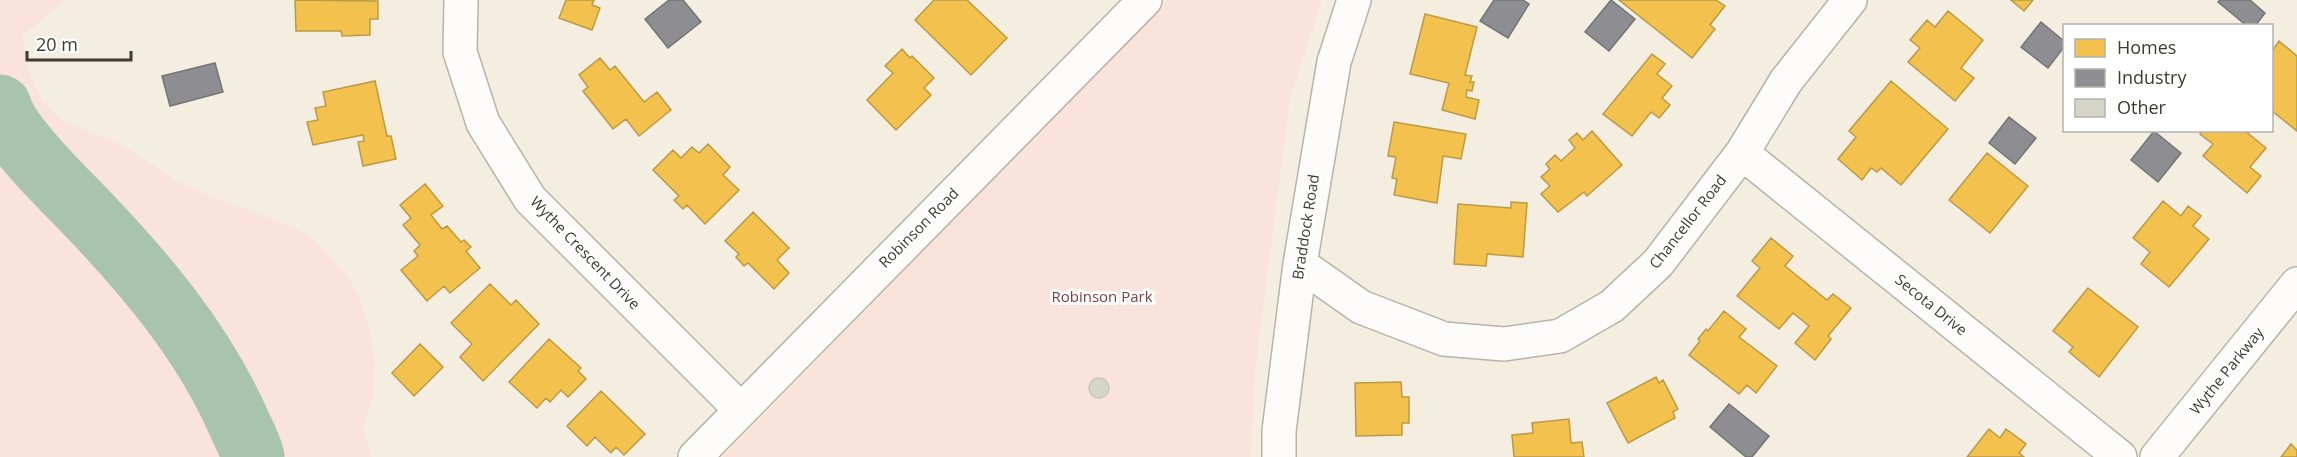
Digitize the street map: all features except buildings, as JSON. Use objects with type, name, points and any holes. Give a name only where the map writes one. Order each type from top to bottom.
[{"type":"street","name":"Wythe Crescent Drive","points":[[461,0],[460,52],[483,123],[530,199],[740,409]]},
{"type":"street","name":"Robinson Road","points":[[694,457],[1145,0]]},
{"type":"street","name":"Braddock Road","points":[[1278,457],[1300,264],[1334,62],[1354,0]]},
{"type":"street","name":"Chancellor Road","points":[[1300,264],[1361,307],[1444,339],[1504,344],[1560,336],[1612,306],[1658,263],[1742,153],[1786,81],[1850,0]]},
{"type":"street","name":"Secota Drive","points":[[1742,153],[2121,457]]},
{"type":"street","name":"Wythe Parkway","points":[[2157,457],[2297,284]]},
{"type":"green space","points":[[0,0],[69,0],[22,36],[30,75],[44,103],[62,120],[124,146],[176,180],[215,198],[291,226],[311,237],[346,274],[360,298],[370,332],[375,362],[373,396],[363,429],[372,457],[0,457]]},
{"type":"green space","name":"Robinson Park","points":[[1167,0],[1322,0],[1290,98],[1255,372],[1251,457],[723,457]]},
{"type":"waterway","points":[[0,106],[5,118],[24,146],[127,257],[169,307],[223,390],[253,457]]}]
